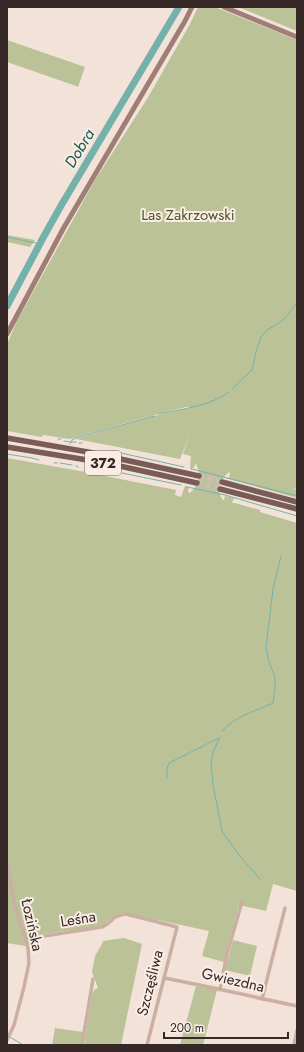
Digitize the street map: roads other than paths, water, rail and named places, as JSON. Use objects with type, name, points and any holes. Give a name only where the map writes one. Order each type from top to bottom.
[{"type":"main road","name":"372","points":[[7,438],[75,450],[199,476]]},
{"type":"main road","name":"372","points":[[7,447],[87,460],[197,483]]},
{"type":"main road","points":[[222,482],[297,502]]},
{"type":"main road","points":[[220,489],[297,509]]},
{"type":"street","points":[[7,334],[67,222],[192,7]]},
{"type":"street","points":[[224,7],[297,37]]},
{"type":"street","name":"Łozińska","points":[[7,861],[15,908],[25,938],[29,957],[28,969],[14,1025],[7,1040]]},
{"type":"street","points":[[220,989],[226,960],[242,902]]},
{"type":"street","points":[[262,999],[285,908]]},
{"type":"street","name":"Leśna","points":[[25,938],[102,927],[106,926],[113,918],[126,914],[176,926]]},
{"type":"street","name":"Szczęśliwa","points":[[147,1045],[176,926]]},
{"type":"street","name":"Gwiezdna","points":[[164,978],[297,1006]]},
{"type":"street","points":[[82,1045],[93,979]]},
{"type":"street","points":[[294,1045],[297,1030]]},
{"type":"waterway","name":"Dobra","points":[[7,306],[62,204],[179,7]]},
{"type":"waterway","points":[[7,237],[40,244]]},
{"type":"waterway","points":[[232,389],[252,370],[261,337],[267,330],[285,318],[297,303]]},
{"type":"waterway","points":[[158,414],[205,404],[222,397],[229,392]]},
{"type":"waterway","points":[[70,444],[72,440],[76,438],[154,416]]},
{"type":"waterway","points":[[64,441],[70,442]]},
{"type":"waterway","points":[[71,442],[76,442]]},
{"type":"waterway","points":[[112,451],[184,467]]},
{"type":"waterway","points":[[7,454],[39,460]]},
{"type":"waterway","points":[[60,463],[72,465]]},
{"type":"waterway","points":[[192,469],[297,496]]},
{"type":"waterway","points":[[102,470],[181,485]]},
{"type":"waterway","points":[[187,487],[225,495],[297,516]]},
{"type":"waterway","points":[[222,731],[239,718],[273,703],[275,677],[268,659],[266,647],[273,589],[281,556]]},
{"type":"waterway","points":[[220,737],[213,752],[211,764],[213,785],[222,831],[239,855],[260,879]]},
{"type":"waterway","points":[[167,778],[169,763],[219,738]]},
{"type":"waterway","points":[[10,1037],[23,1045]]},
{"type":"tunnel","points":[[199,476],[222,482]]},
{"type":"tunnel","points":[[197,483],[220,489]]},
{"type":"park label","name":"Las Zakrzowski","points":[[188,215]]}]
